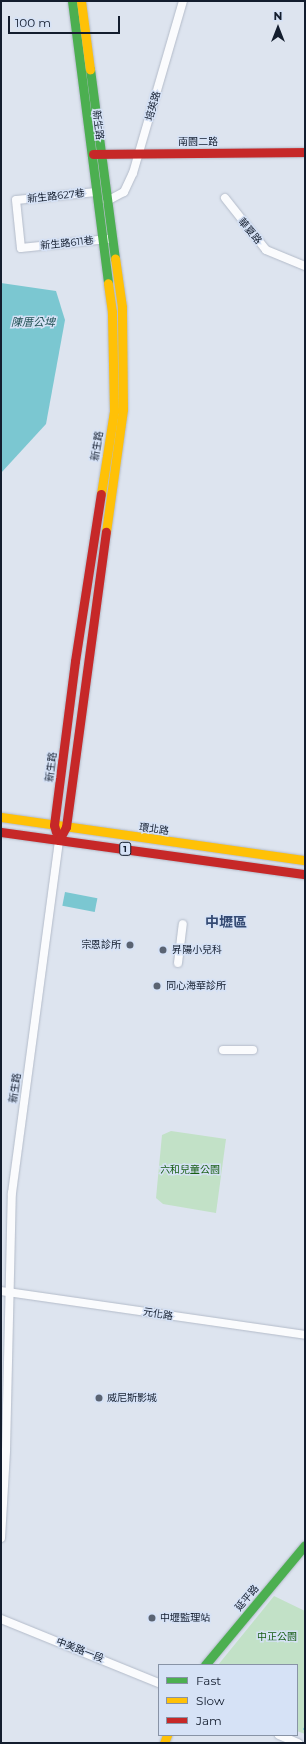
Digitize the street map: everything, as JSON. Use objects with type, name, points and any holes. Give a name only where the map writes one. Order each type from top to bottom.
[{"type":"main road","name":"新生路","points":[[59,840],[54,825],[75,661],[114,411],[112,312],[72,1]]},
{"type":"main road","name":"新生路","points":[[66,827],[123,409],[122,307],[81,1]]},
{"type":"main road","name":"南園二路","points":[[91,154],[305,152]]},
{"type":"main road","name":"環北路","points":[[1,817],[305,860]]},
{"type":"main road","points":[[59,840],[66,827]]},
{"type":"main road","name":"1","points":[[1,832],[305,874]]},
{"type":"main road","name":"延平路","points":[[206,1664],[305,1545]]},
{"type":"street","name":"培英路","points":[[107,201],[124,192],[139,154],[183,1]]},
{"type":"street","name":"新生路627巷","points":[[21,248],[16,200],[96,192]]},
{"type":"street","name":"華夏路","points":[[224,198],[266,250],[305,266]]},
{"type":"street","name":"新生路611巷","points":[[21,248],[113,238]]},
{"type":"street","name":"新生路","points":[[1,1538],[6,1450],[12,1192],[59,840]]},
{"type":"street","points":[[191,858],[193,845]]},
{"type":"street","points":[[178,963],[183,924]]},
{"type":"street","points":[[223,1050],[253,1050]]},
{"type":"street","name":"元化路","points":[[1,1291],[305,1335]]},
{"type":"street","name":"中美路一段","points":[[1,1619],[158,1683]]},
{"type":"street","points":[[281,1736],[298,1743]]},
{"type":"green space","name":"六和兒童公園","points":[[171,1131],[226,1139],[216,1213],[163,1204],[156,1198],[162,1135]]},
{"type":"green space","name":"中正公園","points":[[274,1596],[305,1611],[305,1734],[298,1731],[298,1664],[219,1664]]},
{"type":"water","name":"陳厝公埤","points":[[1,283],[56,291],[65,320],[46,424],[1,473]]},
{"type":"water","points":[[65,892],[97,898],[95,912],[62,906]]},
{"type":"traffic: fast","points":[[72,1],[108,283]]},
{"type":"traffic: fast","points":[[90,69],[115,258]]},
{"type":"traffic: fast","points":[[206,1664],[305,1545]]},
{"type":"traffic: slow","points":[[81,1],[90,69]]},
{"type":"traffic: slow","points":[[106,532],[123,409],[122,307],[115,258]]},
{"type":"traffic: slow","points":[[101,494],[114,411],[112,312],[108,283]]},
{"type":"traffic: slow","points":[[1,817],[305,860]]},
{"type":"traffic: slow","points":[[164,1743],[167,1736]]},
{"type":"traffic: jam","points":[[93,154],[305,152]]},
{"type":"traffic: jam","points":[[56,832],[54,825],[75,661],[101,494]]},
{"type":"traffic: jam","points":[[59,840],[66,827],[106,532]]},
{"type":"traffic: jam","points":[[1,832],[305,874]]},
{"type":"place","name":"宗恩診所","points":[[130,945]]},
{"type":"place","name":"昇陽小兒科","points":[[163,950]]},
{"type":"place","name":"同心海華診所","points":[[157,986]]},
{"type":"place","name":"威尼斯影城","points":[[99,1398]]},
{"type":"place","name":"中壢監理站","points":[[152,1618]]},
{"type":"district","name":"中壢區","points":[[226,922]]}]
